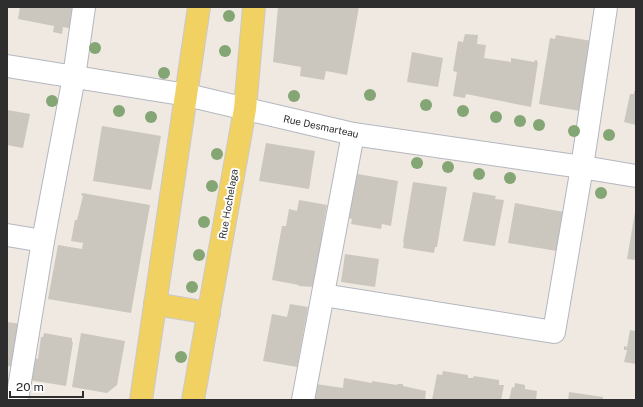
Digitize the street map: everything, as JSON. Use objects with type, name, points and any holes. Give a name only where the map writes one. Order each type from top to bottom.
[{"type":"main road","points":[[141,400],[199,7]]},
{"type":"main road","name":"Rue Hochelaga","points":[[193,400],[245,109],[254,7]]},
{"type":"main road","points":[[156,304],[209,313]]},
{"type":"street","points":[[17,400],[43,241],[74,77],[84,7]]},
{"type":"street","points":[[323,295],[554,332],[582,167],[606,7]]},
{"type":"street","name":"Rue Desmarteau","points":[[7,66],[187,95],[353,134],[636,176]]},
{"type":"street","points":[[303,400],[353,134]]},
{"type":"street","points":[[7,235],[43,241]]},
{"type":"building","points":[[20,7],[76,7],[72,29],[63,27],[62,34],[53,32],[54,26],[18,19]]},
{"type":"building","points":[[278,7],[359,7],[347,75],[326,71],[324,80],[300,76],[301,67],[273,62]]},
{"type":"building","points":[[465,34],[478,35],[477,44],[486,45],[484,58],[511,62],[511,58],[534,62],[537,60],[538,62],[531,107],[466,94],[465,98],[453,96],[457,72],[453,71],[458,41],[463,42]]},
{"type":"building","points":[[556,35],[592,41],[586,112],[539,104],[550,38],[555,39]]},
{"type":"building","points":[[412,52],[443,58],[438,87],[407,82]]},
{"type":"building","points":[[634,91],[636,91],[636,125],[624,122],[630,94],[634,94]]},
{"type":"building","points":[[7,110],[30,114],[23,148],[7,145]]},
{"type":"building","points":[[102,126],[161,136],[151,190],[93,181]]},
{"type":"building","points":[[266,143],[315,151],[309,189],[259,181]]},
{"type":"building","points":[[352,173],[398,181],[391,226],[382,224],[381,229],[351,224],[352,219],[344,217]]},
{"type":"building","points":[[413,182],[447,187],[437,247],[435,247],[434,253],[403,248]]},
{"type":"building","points":[[473,192],[496,196],[495,199],[504,200],[495,246],[463,241]]},
{"type":"building","points":[[82,193],[150,205],[131,313],[48,299],[58,245],[82,249],[83,243],[71,241],[75,220],[77,220],[83,196],[81,195]]},
{"type":"building","points":[[299,200],[327,205],[322,233],[324,233],[314,287],[298,286],[299,285],[272,280],[282,226],[286,226],[289,209],[297,211]]},
{"type":"building","points":[[515,203],[569,213],[563,252],[508,243]]},
{"type":"building","points":[[636,212],[636,260],[627,259]]},
{"type":"building","points":[[345,254],[379,259],[375,287],[341,282]]},
{"type":"building","points":[[290,304],[308,307],[297,367],[263,361],[272,314],[287,317]]},
{"type":"building","points":[[7,322],[21,324],[14,367],[7,366]]},
{"type":"building","points":[[630,330],[636,331],[636,364],[624,362],[627,350],[624,350],[624,346],[627,347]]},
{"type":"building","points":[[44,333],[72,338],[73,342],[66,386],[29,380],[33,358],[38,359],[41,337],[43,337]]},
{"type":"building","points":[[81,333],[125,341],[117,385],[107,393],[72,387]]},
{"type":"building","points":[[443,371],[468,375],[468,378],[473,378],[474,376],[499,380],[499,385],[504,385],[501,400],[432,400],[437,374],[442,375]]},
{"type":"building","points":[[344,378],[372,383],[372,381],[397,385],[403,384],[403,386],[426,391],[425,400],[313,400],[316,384],[343,388]]},
{"type":"building","points":[[515,383],[525,385],[525,389],[537,391],[536,400],[509,400],[512,387],[514,388]]},
{"type":"building","points":[[569,392],[603,397],[603,400],[568,400]]}]
